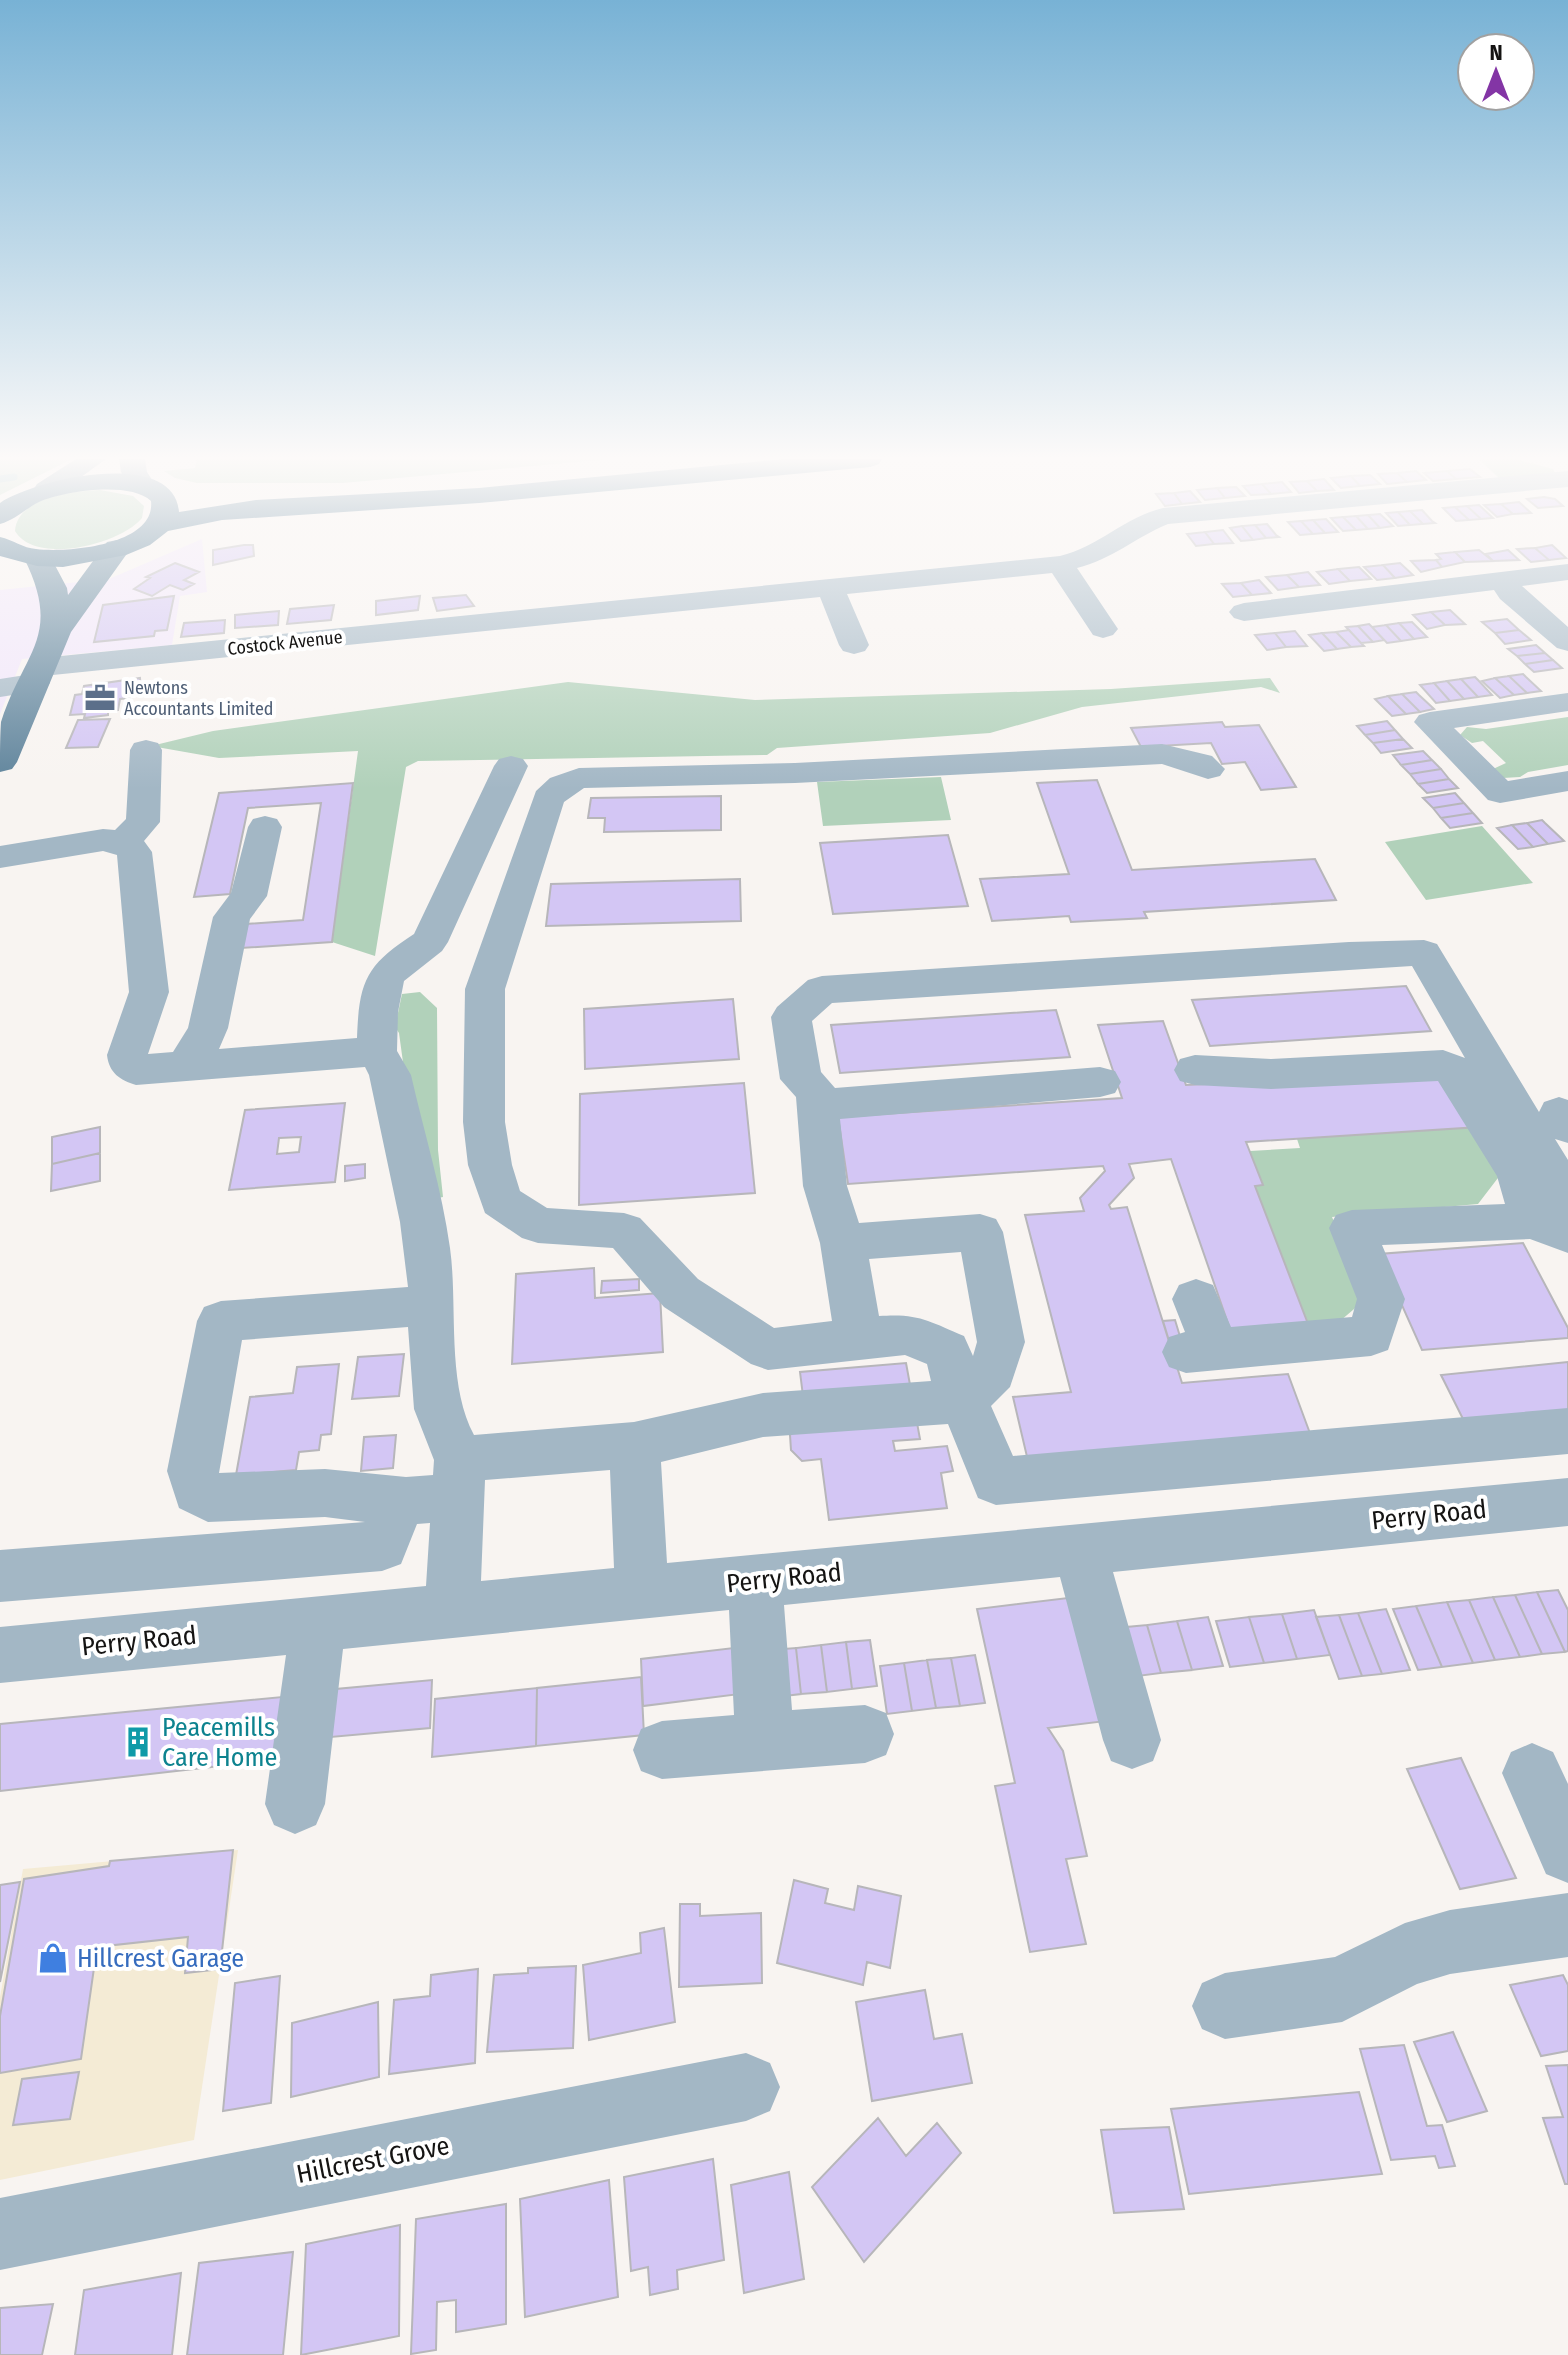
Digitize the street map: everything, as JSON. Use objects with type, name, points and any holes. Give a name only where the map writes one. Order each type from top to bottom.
[{"type":"main road","points":[[32,569],[53,588],[56,632]]},
{"type":"main road","points":[[0,762],[56,632],[102,569]]},
{"type":"street","name":"Costock Avenue","points":[[0,688],[38,675],[1011,569]]},
{"type":"street","points":[[1063,569],[1103,629]]},
{"type":"street","points":[[1244,612],[1496,581],[1506,583],[1513,579],[1568,572]]},
{"type":"street","points":[[1506,583],[1510,593],[1568,642]]},
{"type":"street","points":[[830,587],[854,645]]},
{"type":"street","points":[[1568,702],[1430,722],[1500,793],[1568,781]]},
{"type":"street","points":[[123,842],[143,822],[146,750]]},
{"type":"street","points":[[1208,769],[1200,763],[1162,754],[795,773],[579,778],[562,785],[548,798],[485,989],[484,1122],[490,1165],[501,1201],[538,1225],[624,1231],[681,1293],[768,1349],[908,1334],[947,1351],[962,1401],[982,1438],[996,1481],[1568,1431]]},
{"type":"street","points":[[452,1611],[459,1478],[439,1410],[427,1246],[390,1075],[377,1051],[378,1012],[386,976],[429,942],[511,766]]},
{"type":"street","points":[[185,1065],[197,1052],[208,1028],[232,917],[249,896],[265,827]]},
{"type":"street","points":[[0,857],[103,840],[123,842],[134,852],[149,992],[127,1055],[128,1062],[136,1070],[377,1051]]},
{"type":"street","points":[[859,1339],[843,1243],[825,1186],[819,1105],[816,1091],[801,1079],[791,1017],[822,990],[1424,953],[1556,1218]]},
{"type":"street","points":[[1195,1070],[1271,1074],[1443,1065],[1453,1070],[1518,1173],[1556,1218]]},
{"type":"street","points":[[819,1105],[1100,1082]]},
{"type":"street","points":[[1196,1299],[1201,1351],[1371,1336],[1381,1299],[1352,1228],[1556,1218]]},
{"type":"street","points":[[430,1305],[221,1321],[193,1471],[197,1491],[208,1498],[325,1493],[400,1501],[459,1478],[634,1445],[763,1415],[962,1401],[993,1372],[1001,1342],[980,1232],[843,1243]]},
{"type":"street","points":[[634,1445],[642,1592]]},
{"type":"street","points":[[0,1576],[382,1546],[400,1501]]},
{"type":"street","name":"Perry Road","points":[[0,1655],[1568,1502]]},
{"type":"street","points":[[1080,1549],[1132,1740]]},
{"type":"street","points":[[755,1581],[765,1742]]},
{"type":"street","points":[[295,1804],[318,1624]]},
{"type":"street","points":[[662,1750],[865,1734]]},
{"type":"street","points":[[1532,1773],[1568,1852]]},
{"type":"street","points":[[1225,2006],[1342,1989],[1405,1955],[1450,1942],[1568,1925]]},
{"type":"street","name":"Hillcrest Grove","points":[[0,2234],[746,2087]]},
{"type":"shaded area","points":[[132,569],[205,569],[207,592],[180,596],[172,645],[22,659],[0,714],[0,590],[109,579]]},
{"type":"shaded area","points":[[238,1850],[194,2140],[0,2180],[0,1997],[23,1869]]},
{"type":"green space","points":[[1270,678],[1280,693],[1261,687],[1082,707],[990,733],[777,748],[767,755],[418,761],[406,767],[375,956],[332,942],[358,751],[219,758],[151,746],[213,731],[568,682],[755,700],[1111,689]]},
{"type":"green space","points":[[1568,717],[1568,765],[1528,772],[1520,777],[1503,778],[1493,769],[1506,763],[1483,741],[1472,743],[1460,735],[1467,727],[1486,729]]},
{"type":"green space","points":[[941,777],[951,820],[823,826],[817,782]]},
{"type":"green space","points":[[1482,826],[1533,883],[1426,900],[1385,842]]},
{"type":"green space","points":[[420,992],[437,1008],[438,1150],[443,1197],[422,1201],[399,1033],[395,1027],[402,994]]},
{"type":"green space","points":[[1475,1127],[1501,1174],[1478,1204],[1332,1217],[1367,1298],[1340,1321],[1308,1323],[1255,1186],[1263,1185],[1250,1151],[1300,1148],[1297,1139]]},
{"type":"building","points":[[163,569],[199,572],[184,580],[194,584],[183,590],[170,585],[152,596],[134,589],[150,578],[146,577]]},
{"type":"building","points":[[1338,569],[1361,569],[1371,579],[1350,581]]},
{"type":"building","points":[[1338,569],[1350,581],[1329,584],[1317,572]]},
{"type":"building","points":[[1366,569],[1387,569],[1395,578],[1377,580]]},
{"type":"building","points":[[1387,569],[1406,569],[1413,575],[1395,578]]},
{"type":"building","points":[[1308,572],[1320,585],[1299,587],[1287,575]]},
{"type":"building","points":[[1287,575],[1299,587],[1278,590],[1266,577]]},
{"type":"building","points":[[1259,580],[1271,593],[1252,595],[1241,583]]},
{"type":"building","points":[[1241,583],[1252,595],[1233,597],[1222,584]]},
{"type":"building","points":[[466,595],[474,606],[437,611],[433,598]]},
{"type":"building","points":[[174,596],[167,630],[155,631],[154,636],[94,642],[103,605]]},
{"type":"building","points":[[420,596],[418,610],[376,615],[376,601]]},
{"type":"building","points":[[334,605],[331,620],[287,624],[290,609]]},
{"type":"building","points":[[1450,610],[1465,624],[1445,625],[1431,612]]},
{"type":"building","points":[[279,611],[278,625],[235,628],[235,615]]},
{"type":"building","points":[[1431,612],[1445,625],[1427,629],[1413,615]]},
{"type":"building","points":[[1507,619],[1519,630],[1495,633],[1482,622]]},
{"type":"building","points":[[225,620],[224,633],[181,637],[184,623]]},
{"type":"building","points":[[1412,622],[1427,637],[1414,639],[1399,623]]},
{"type":"building","points":[[1399,623],[1414,639],[1401,641],[1386,625]]},
{"type":"building","points":[[1369,624],[1384,640],[1373,642],[1358,626]]},
{"type":"building","points":[[1386,625],[1401,641],[1387,643],[1372,627]]},
{"type":"building","points":[[1358,626],[1373,642],[1361,643],[1346,627]]},
{"type":"building","points":[[1349,630],[1364,646],[1351,647],[1336,632]]},
{"type":"building","points":[[1519,630],[1531,640],[1505,644],[1495,633]]},
{"type":"building","points":[[1295,631],[1307,646],[1286,647],[1275,633]]},
{"type":"building","points":[[1336,632],[1351,647],[1337,649],[1322,633]]},
{"type":"building","points":[[1275,633],[1286,647],[1267,650],[1255,635]]},
{"type":"building","points":[[1322,633],[1337,649],[1324,651],[1309,635]]},
{"type":"building","points":[[1536,645],[1545,653],[1517,656],[1508,649]]},
{"type":"building","points":[[1545,653],[1553,660],[1525,664],[1517,656]]},
{"type":"building","points":[[1553,660],[1562,668],[1534,672],[1525,664]]},
{"type":"building","points":[[1523,674],[1541,691],[1527,693],[1509,676]]},
{"type":"building","points":[[1509,676],[1527,693],[1514,695],[1495,678]]},
{"type":"building","points":[[1475,677],[1492,695],[1478,697],[1461,679]]},
{"type":"building","name":"Newtons Accountants Limited","points":[[140,678],[141,690],[132,691],[130,698],[120,699],[118,710],[108,711],[108,715],[84,718],[85,714],[70,715],[75,695],[82,694],[84,686]]},
{"type":"building","points":[[1495,678],[1514,695],[1500,698],[1482,681]]},
{"type":"building","points":[[1461,679],[1478,697],[1464,699],[1447,681]]},
{"type":"building","points":[[1447,681],[1464,699],[1450,701],[1434,683]]},
{"type":"building","points":[[1434,683],[1450,701],[1436,703],[1420,685]]},
{"type":"building","points":[[1416,692],[1434,709],[1420,712],[1402,694]]},
{"type":"building","points":[[1402,694],[1420,712],[1406,714],[1388,696]]},
{"type":"building","points":[[1388,696],[1406,714],[1392,716],[1375,699]]},
{"type":"building","points":[[110,719],[98,747],[66,748],[78,720]]},
{"type":"building","points":[[1387,721],[1395,730],[1365,735],[1357,726]]},
{"type":"building","points":[[1222,722],[1225,727],[1259,725],[1296,787],[1261,790],[1245,762],[1222,764],[1211,743],[1141,747],[1131,728]]},
{"type":"building","points":[[1395,730],[1403,739],[1373,743],[1365,735]]},
{"type":"building","points":[[1403,739],[1412,748],[1381,753],[1373,743]]},
{"type":"building","points":[[1423,751],[1432,760],[1401,765],[1393,755]]},
{"type":"building","points":[[1432,760],[1441,769],[1410,774],[1401,765]]},
{"type":"building","points":[[1441,769],[1449,779],[1418,784],[1410,774]]},
{"type":"building","points":[[1449,779],[1458,788],[1427,793],[1418,784]]},
{"type":"building","points":[[1097,780],[1132,870],[1315,859],[1336,900],[1144,912],[1147,918],[1071,922],[1069,916],[992,921],[980,879],[1069,874],[1037,783]]},
{"type":"building","points":[[353,783],[332,942],[241,948],[246,924],[303,920],[321,803],[248,808],[230,894],[194,897],[219,793]]},
{"type":"building","points":[[1455,793],[1464,803],[1433,808],[1423,798]]},
{"type":"building","points":[[721,796],[721,830],[604,832],[605,818],[588,818],[591,798]]},
{"type":"building","points":[[1464,803],[1473,813],[1441,818],[1433,808]]},
{"type":"building","points":[[1473,813],[1482,823],[1450,828],[1441,818]]},
{"type":"building","points":[[1542,820],[1564,841],[1548,844],[1527,823]]},
{"type":"building","points":[[1527,823],[1548,844],[1533,847],[1512,825]]},
{"type":"building","points":[[1512,825],[1533,847],[1518,849],[1497,828]]},
{"type":"building","points":[[948,835],[968,906],[833,914],[820,843]]},
{"type":"building","points":[[740,879],[741,921],[546,926],[551,884]]},
{"type":"building","points":[[1406,986],[1431,1031],[1210,1046],[1192,1000]]},
{"type":"building","points":[[733,999],[739,1059],[585,1069],[584,1009]]},
{"type":"building","points":[[1056,1010],[1070,1057],[840,1073],[831,1025]]},
{"type":"building","points":[[1163,1021],[1186,1085],[1450,1073],[1479,1127],[1246,1142],[1263,1185],[1255,1186],[1310,1329],[1232,1335],[1171,1159],[1129,1164],[1134,1178],[1109,1205],[1111,1209],[1127,1207],[1182,1383],[1288,1374],[1311,1436],[1028,1461],[1013,1397],[1071,1392],[1025,1215],[1084,1211],[1080,1198],[1105,1171],[1103,1166],[848,1184],[838,1117],[1122,1098],[1098,1025]]},
{"type":"building","points":[[744,1083],[755,1193],[579,1205],[580,1094]]},
{"type":"building","points":[[345,1103],[335,1182],[229,1190],[245,1110]],"holes":[[[301,1137],[299,1152],[277,1154],[279,1138]]]},
{"type":"building","points":[[100,1127],[100,1153],[52,1164],[52,1137]]},
{"type":"building","points":[[100,1153],[100,1181],[51,1191],[52,1164]]},
{"type":"building","points":[[365,1164],[365,1178],[345,1181],[345,1166]]},
{"type":"building","points":[[1523,1243],[1568,1328],[1568,1338],[1422,1350],[1379,1254]]},
{"type":"building","points":[[594,1268],[595,1298],[660,1293],[663,1352],[512,1364],[516,1274]]},
{"type":"building","points":[[639,1279],[639,1290],[601,1293],[602,1281]]},
{"type":"building","points":[[1175,1320],[1182,1343],[1170,1344],[1163,1321]]},
{"type":"building","points":[[404,1354],[399,1396],[352,1399],[358,1357]]},
{"type":"building","points":[[1568,1362],[1568,1411],[1464,1421],[1441,1375]]},
{"type":"building","points":[[906,1363],[920,1439],[893,1441],[895,1451],[947,1446],[953,1471],[941,1473],[947,1508],[829,1520],[821,1459],[802,1461],[791,1450],[790,1435],[798,1429],[807,1428],[800,1372]]},
{"type":"building","points":[[339,1364],[331,1434],[321,1435],[319,1450],[299,1452],[296,1470],[236,1475],[250,1397],[293,1393],[297,1367]]},
{"type":"building","points":[[396,1435],[393,1468],[361,1471],[364,1437]]},
{"type":"building","points":[[1558,1590],[1568,1610],[1568,1651],[1565,1652],[1537,1592]]},
{"type":"building","points":[[1537,1592],[1565,1652],[1542,1654],[1515,1595]]},
{"type":"building","points":[[1515,1595],[1542,1654],[1520,1657],[1493,1597]]},
{"type":"building","points":[[1076,1597],[1106,1721],[1048,1728],[1063,1751],[1087,1856],[1066,1859],[1086,1944],[1030,1952],[995,1786],[1015,1783],[977,1609]]},
{"type":"building","points":[[1493,1597],[1520,1657],[1495,1660],[1469,1600]]},
{"type":"building","points":[[1469,1600],[1495,1660],[1473,1663],[1447,1602]]},
{"type":"building","points":[[1447,1602],[1473,1663],[1442,1667],[1416,1606]]},
{"type":"building","points":[[1416,1606],[1442,1667],[1418,1670],[1393,1609]]},
{"type":"building","points":[[1386,1609],[1410,1670],[1382,1674],[1358,1613]]},
{"type":"building","points":[[1314,1610],[1330,1655],[1297,1659],[1282,1614]]},
{"type":"building","points":[[1358,1613],[1382,1674],[1362,1676],[1339,1615]]},
{"type":"building","points":[[1282,1614],[1297,1659],[1264,1663],[1249,1617]]},
{"type":"building","points":[[1339,1615],[1362,1676],[1339,1679],[1316,1617]]},
{"type":"building","points":[[1208,1617],[1223,1666],[1192,1670],[1177,1621]]},
{"type":"building","points":[[1249,1617],[1264,1663],[1230,1667],[1216,1621]]},
{"type":"building","points":[[1177,1621],[1192,1670],[1161,1673],[1147,1625]]},
{"type":"building","points":[[1147,1625],[1161,1673],[1130,1677],[1116,1628]]},
{"type":"building","points":[[870,1640],[877,1686],[852,1689],[846,1642]]},
{"type":"building","points":[[846,1642],[852,1689],[827,1692],[821,1645]]},
{"type":"building","points":[[821,1645],[827,1692],[801,1694],[796,1648]]},
{"type":"building","points":[[742,1647],[748,1693],[643,1706],[641,1659]]},
{"type":"building","points":[[796,1648],[801,1694],[776,1697],[771,1650]]},
{"type":"building","points":[[975,1655],[985,1703],[960,1706],[951,1658]]},
{"type":"building","points":[[951,1658],[960,1706],[936,1708],[927,1660]]},
{"type":"building","points":[[927,1660],[936,1708],[912,1711],[904,1663]]},
{"type":"building","points":[[904,1663],[912,1711],[887,1714],[880,1666]]},
{"type":"building","points":[[641,1677],[644,1735],[536,1746],[537,1688]]},
{"type":"building","points":[[432,1680],[430,1728],[320,1738],[325,1690]]},
{"type":"building","points":[[537,1688],[536,1746],[432,1757],[435,1699]]},
{"type":"building","name":"Peacemills Care Home","points":[[282,1697],[274,1760],[0,1791],[0,1724]]},
{"type":"building","points":[[1461,1758],[1516,1878],[1460,1889],[1407,1769]]},
{"type":"building","name":"Hillcrest Garage","points":[[233,1850],[220,1969],[185,1973],[188,1937],[97,1947],[81,2059],[0,2073],[0,2016],[24,1879],[109,1866],[110,1861]]},
{"type":"building","points":[[794,1880],[828,1889],[825,1903],[854,1910],[858,1886],[901,1896],[890,1968],[867,1962],[863,1985],[777,1963]]},
{"type":"building","points":[[20,1882],[0,1982],[0,1885]]},
{"type":"building","points":[[680,1904],[700,1904],[700,1916],[761,1913],[762,1983],[679,1987]]},
{"type":"building","points":[[664,1928],[675,2022],[589,2040],[583,1965],[641,1953],[640,1933]]},
{"type":"building","points":[[576,1966],[573,2048],[487,2052],[494,1975],[528,1973],[528,1968]]},
{"type":"building","points":[[478,1969],[475,2063],[389,2074],[394,2000],[430,1996],[431,1975]]},
{"type":"building","points":[[1563,1975],[1568,1985],[1568,2051],[1541,2056],[1510,1985]]},
{"type":"building","points":[[280,1976],[271,2103],[223,2111],[235,1983]]},
{"type":"building","points":[[925,1990],[934,2039],[962,2034],[972,2083],[872,2101],[856,2002]]},
{"type":"building","points":[[378,2002],[379,2077],[291,2097],[292,2023]]},
{"type":"building","points":[[1453,2032],[1487,2111],[1447,2122],[1414,2042]]},
{"type":"building","points":[[1404,2045],[1427,2126],[1442,2125],[1455,2166],[1439,2168],[1435,2156],[1391,2160],[1360,2049]]},
{"type":"building","points":[[1568,2065],[1568,2184],[1565,2184],[1543,2118],[1563,2117],[1546,2066]]},
{"type":"building","points":[[79,2072],[70,2119],[13,2125],[22,2079]]},
{"type":"building","points":[[1359,2092],[1382,2174],[1189,2194],[1171,2109]]},
{"type":"building","points":[[878,2118],[906,2156],[937,2123],[961,2153],[864,2262],[812,2187]]},
{"type":"building","points":[[1169,2127],[1184,2209],[1114,2213],[1101,2130]]},
{"type":"building","points":[[713,2159],[724,2260],[677,2270],[678,2289],[650,2295],[648,2267],[631,2271],[624,2177]]},
{"type":"building","points":[[789,2172],[804,2279],[744,2293],[731,2185]]},
{"type":"building","points":[[609,2180],[618,2297],[525,2317],[520,2199]]},
{"type":"building","points":[[506,2204],[506,2324],[456,2332],[456,2300],[437,2302],[436,2350],[411,2354],[416,2219]]},
{"type":"building","points":[[400,2225],[399,2336],[301,2355],[306,2244]]},
{"type":"building","points":[[293,2252],[283,2355],[187,2355],[199,2263]]},
{"type":"building","points":[[181,2273],[172,2355],[75,2355],[84,2290]]},
{"type":"building","points":[[53,2304],[42,2355],[0,2355],[0,2308]]},
{"type":"place","name":"Newtons Accountants Limited","points":[[100,698]]},
{"type":"place","name":"Peacemills Care Home","points":[[138,1742]]},
{"type":"place","name":"Hillcrest Garage","points":[[53,1958]]}]
